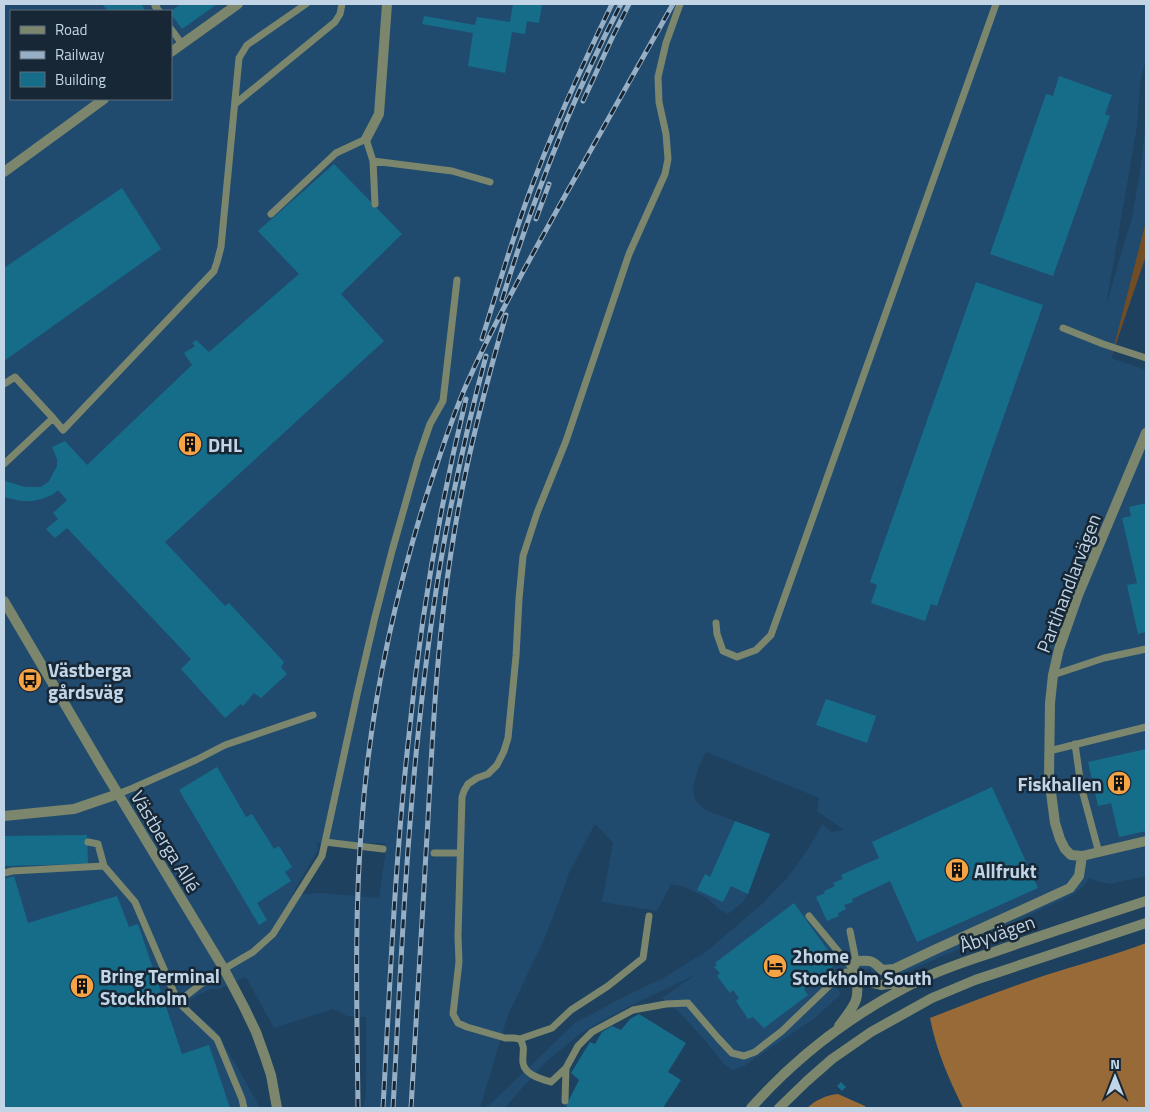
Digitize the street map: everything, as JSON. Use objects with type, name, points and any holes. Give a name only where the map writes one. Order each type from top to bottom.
[{"type":"street","points":[[172,51],[238,4]]},
{"type":"street","points":[[366,139],[379,114],[387,4]]},
{"type":"street","points":[[4,172],[103,100]]},
{"type":"street","name":"Partihandlarvägen","points":[[1082,856],[1071,855],[1065,848],[1055,823],[1049,777],[1050,703],[1053,675],[1059,649],[1078,595],[1141,456],[1146,433]]},
{"type":"street","name":"Västberga Allé","points":[[4,601],[224,969],[248,1015],[265,1057],[271,1075],[277,1108]]},
{"type":"street","points":[[4,816],[74,809],[118,794]]},
{"type":"street","points":[[856,960],[870,960],[876,963],[882,970],[894,969],[1070,888],[1079,876],[1082,856],[1146,841]]},
{"type":"street","name":"Åbyvägen","points":[[751,1108],[782,1076],[833,1034],[879,1003],[921,980],[1004,948],[1146,901]]},
{"type":"street","name":"Åbyvägen","points":[[779,1108],[832,1059],[872,1032],[932,998],[975,980],[1146,923]]},
{"type":"street","points":[[856,973],[873,983],[881,985],[921,980]]},
{"type":"street","points":[[833,1034],[856,1001],[858,994],[856,973]]},
{"type":"lane","points":[[4,384],[16,377],[63,430],[214,271],[221,248],[239,58],[246,45],[306,4]]},
{"type":"lane","points":[[235,104],[335,22],[340,14],[342,4]]},
{"type":"lane","points":[[649,916],[643,958],[608,986],[571,1010],[552,1028],[520,1039],[506,1038],[458,1023],[453,1014],[459,962],[462,797],[468,784],[488,774],[497,766],[504,751],[508,738],[516,656],[523,556],[537,513],[566,440],[629,254],[665,174],[668,159],[666,134],[659,102],[658,77],[666,42],[680,4]]},
{"type":"lane","points":[[716,623],[716,634],[723,651],[737,657],[756,650],[770,635],[996,4]]},
{"type":"lane","points":[[172,30],[182,44]]},
{"type":"lane","points":[[271,214],[336,153],[366,139],[373,161],[374,204]]},
{"type":"lane","points":[[373,161],[452,171],[490,182]]},
{"type":"lane","points":[[178,1002],[201,984],[253,952],[273,934],[322,856],[358,690],[392,551],[418,459],[430,424],[443,401],[458,280]]},
{"type":"lane","points":[[1063,328],[1146,358]]},
{"type":"lane","points":[[4,464],[53,418]]},
{"type":"lane","points":[[1053,675],[1104,658],[1146,649]]},
{"type":"lane","points":[[118,794],[196,760],[224,745],[313,715]]},
{"type":"lane","points":[[1049,751],[1146,727]]},
{"type":"lane","points":[[1075,744],[1081,786],[1099,853]]},
{"type":"lane","points":[[88,842],[98,844],[104,866],[135,902],[178,1002],[217,1039],[244,1108]]},
{"type":"lane","points":[[325,842],[383,849]]},
{"type":"lane","points":[[434,853],[460,853]]},
{"type":"lane","points":[[4,873],[104,866]]},
{"type":"lane","points":[[809,916],[856,973]]},
{"type":"lane","points":[[850,931],[856,960],[856,973]]},
{"type":"lane","points":[[520,1039],[524,1046],[523,1065],[529,1073],[551,1082],[566,1068],[578,1046],[592,1032],[633,1010],[666,1004],[688,1003],[732,1053],[744,1056],[755,1052],[782,1031],[846,972],[856,973]]},
{"type":"lane","points":[[565,1101],[566,1068]]},
{"type":"shaded area","points":[[4,4],[1146,4],[1146,58],[1140,84],[1137,126],[1106,306],[1131,222],[1140,173],[1146,121],[1145,225],[1111,358],[1146,370],[1146,876],[1110,884],[1089,878],[1085,885],[1073,895],[897,976],[886,978],[872,972],[870,968],[836,986],[841,994],[815,1018],[744,1066],[732,1070],[724,1064],[677,1010],[662,998],[695,975],[624,1009],[582,1032],[546,1062],[505,1108],[486,1108],[575,1023],[665,977],[707,951],[761,905],[787,878],[809,848],[822,824],[832,832],[844,830],[817,811],[819,798],[706,752],[698,768],[693,788],[695,800],[705,810],[770,834],[748,894],[742,903],[728,914],[707,898],[685,887],[671,884],[657,911],[602,902],[613,843],[595,824],[569,873],[543,942],[508,1015],[480,1108],[364,1108],[366,1090],[366,1017],[347,1016],[333,1009],[274,1028],[246,977],[219,989],[211,989],[198,995],[190,1000],[190,1009],[215,1030],[259,1106],[258,1108],[4,1108]],"holes":[[[317,843],[385,843],[379,898],[321,893],[292,895],[318,850]]]},
{"type":"shaded area","points":[[1146,209],[1146,256],[1111,358],[1145,225]]},
{"type":"shaded area","points":[[1146,943],[1146,1108],[963,1108],[944,1064],[930,1018],[1029,981]]},
{"type":"shaded area","points":[[838,1094],[866,1108],[807,1108],[821,1098]]},
{"type":"building","points":[[102,4],[141,4],[145,10],[107,10]]},
{"type":"building","points":[[181,4],[217,4],[182,29],[172,15],[172,10]]},
{"type":"building","points":[[513,4],[542,4],[539,23],[527,21],[525,34],[512,32],[505,73],[468,66],[473,33],[422,24],[424,16],[475,25],[477,17],[510,22]]},
{"type":"building","points":[[1059,76],[1112,95],[1105,114],[1110,116],[1053,276],[990,254],[1046,94],[1053,96]]},
{"type":"building","name":"DHL","points":[[334,164],[402,234],[341,294],[384,341],[165,542],[225,606],[229,603],[284,662],[281,667],[287,674],[261,698],[254,693],[243,706],[241,704],[225,718],[181,669],[191,659],[67,528],[55,538],[46,529],[58,519],[53,513],[67,500],[58,490],[42,499],[21,501],[4,497],[5,481],[25,487],[41,487],[49,481],[57,466],[57,459],[52,447],[65,441],[87,465],[192,365],[184,353],[195,346],[192,343],[196,340],[209,352],[299,274],[258,231]]},
{"type":"building","points":[[122,188],[161,249],[4,361],[4,268]]},
{"type":"building","points":[[976,282],[1043,305],[937,606],[931,604],[925,621],[871,603],[877,585],[870,582]]},
{"type":"building","points":[[1146,503],[1146,632],[1138,634],[1127,585],[1137,583],[1122,518],[1131,516],[1129,507]]},
{"type":"building","points":[[826,699],[876,716],[867,743],[816,725]]},
{"type":"building","name":"Fiskhallen","points":[[1146,749],[1146,831],[1119,837],[1111,803],[1098,806],[1088,762]]},
{"type":"building","points":[[217,767],[246,817],[252,814],[274,849],[279,846],[292,867],[285,872],[291,881],[257,903],[267,920],[259,925],[179,790]]},
{"type":"building","name":"Allfrukt","points":[[992,787],[1038,888],[917,942],[890,881],[852,899],[853,902],[844,905],[846,909],[838,913],[839,916],[827,921],[816,897],[835,886],[833,883],[843,879],[841,875],[879,858],[872,842]]},
{"type":"building","points":[[735,821],[770,834],[748,894],[731,886],[723,902],[697,890],[705,874],[710,877]]},
{"type":"building","points":[[87,835],[88,864],[4,866],[4,836]]},
{"type":"building","name":"Bring Terminal Stockholm","points":[[14,876],[28,923],[117,896],[129,927],[138,924],[182,1054],[209,1045],[230,1108],[4,1108],[4,879]]},
{"type":"building","name":"2home Stockholm South","points":[[794,903],[837,963],[825,973],[823,972],[804,989],[808,995],[764,1028],[753,1017],[748,1019],[736,1001],[739,998],[733,990],[730,993],[717,976],[720,973],[714,967],[717,965],[715,963]]},
{"type":"building","points":[[639,1014],[686,1043],[668,1072],[681,1080],[663,1108],[569,1108],[566,1106],[579,1080],[571,1073],[590,1042],[595,1044],[602,1032],[612,1026],[621,1030],[630,1019]]},
{"type":"building","points":[[841,1082],[846,1087],[842,1091],[837,1086]]},
{"type":"railway","points":[[482,339],[518,224],[541,163],[590,49],[612,4]]},
{"type":"railway","points":[[502,300],[527,224],[555,149],[586,76],[621,4]]},
{"type":"railway","points":[[583,101],[629,4]]},
{"type":"railway","points":[[358,1108],[357,928],[359,856],[366,779],[377,697],[393,616],[414,537],[451,424],[479,357],[528,263],[673,4]]},
{"type":"railway","points":[[536,219],[549,184]]},
{"type":"railway","points":[[411,1108],[434,712],[448,569],[470,451],[483,396],[506,315]]},
{"type":"railway","points":[[393,1108],[410,828],[428,647],[436,588],[452,501],[486,356]]},
{"type":"railway","points":[[383,1108],[396,875],[413,693],[439,524],[466,399]]},
{"type":"place","name":"DHL","points":[[190,444]]},
{"type":"place","name":"Västberga gårdsväg","points":[[30,680]]},
{"type":"place","name":"Fiskhallen","points":[[1119,783]]},
{"type":"place","name":"Allfrukt","points":[[957,870]]},
{"type":"place","name":"2home Stockholm South","points":[[775,966]]},
{"type":"place","name":"Bring Terminal Stockholm","points":[[82,986]]}]
